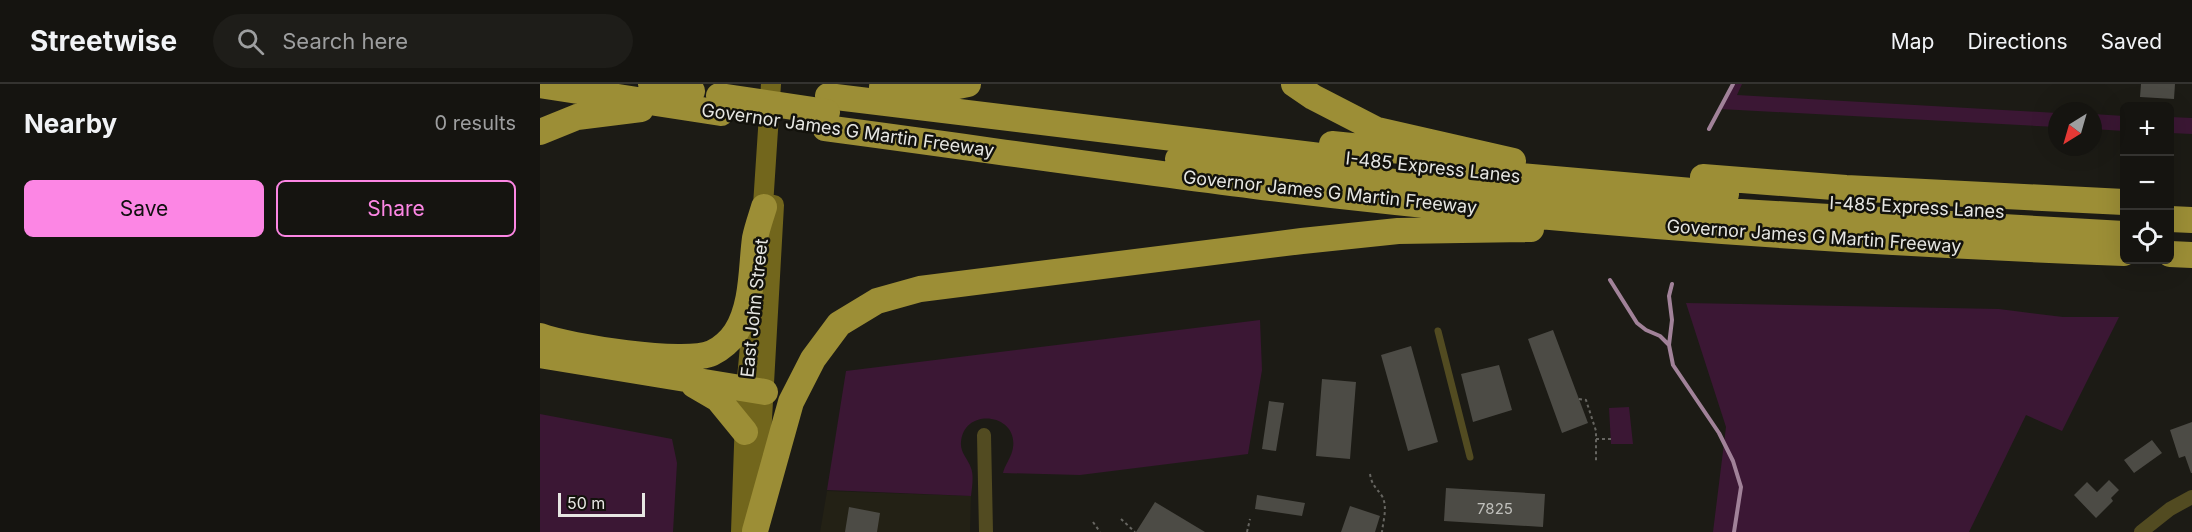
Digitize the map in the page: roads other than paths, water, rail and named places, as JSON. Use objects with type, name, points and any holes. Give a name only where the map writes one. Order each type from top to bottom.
[{"type":"highway","points":[[651,84],[720,105]]},
{"type":"highway","name":"I-485 Express Lanes","points":[[745,84],[827,112],[1093,149],[1519,195],[1690,209],[2120,234]]},
{"type":"highway","points":[[872,86],[938,90],[968,84]]},
{"type":"highway","points":[[1294,84],[1313,97],[1377,130],[1513,161]]},
{"type":"highway","name":"Governor James G Martin Freeway","points":[[540,85],[689,108],[720,105],[827,112],[1255,186],[1687,228],[1804,237],[2120,253]]},
{"type":"highway","points":[[872,86],[1245,136],[1513,161],[1846,188],[2120,202]]},
{"type":"highway","points":[[540,132],[577,117],[658,107],[689,108]]},
{"type":"highway","name":"I-485 Express Lanes","points":[[827,112],[1863,206],[2120,217]]},
{"type":"highway","points":[[2174,204],[2192,205]]},
{"type":"highway","points":[[540,336],[580,346],[686,358],[712,353],[728,342],[737,331],[747,303],[756,235],[764,207]]},
{"type":"highway","points":[[2174,219],[2192,220]]},
{"type":"highway","points":[[750,532],[791,402],[813,359],[839,324],[877,301],[920,289],[1034,273],[1398,231],[1515,229],[1653,235],[1687,228]]},
{"type":"highway","points":[[2174,235],[2192,235]]},
{"type":"highway","points":[[2174,254],[2192,255]]},
{"type":"highway","points":[[540,355],[756,390]]},
{"type":"highway","points":[[674,378],[705,389],[718,399],[745,432]]},
{"type":"main road","name":"East John Street","points":[[750,532],[771,84]]},
{"type":"main road","name":"East John Street","points":[[750,532],[745,432],[756,390],[768,300],[782,84]]},
{"type":"street","points":[[984,435],[986,532]]},
{"type":"street","points":[[2141,532],[2162,515],[2192,497]]},
{"type":"lane","points":[[1438,331],[1470,457]]},
{"type":"waterway","points":[[1709,129],[1733,84]]},
{"type":"waterway","points":[[1610,280],[1637,323],[1660,336],[1669,345],[1673,365],[1719,433],[1733,461],[1741,487],[1734,532]]},
{"type":"waterway","points":[[1669,345],[1672,320],[1669,296],[1672,284]]}]
